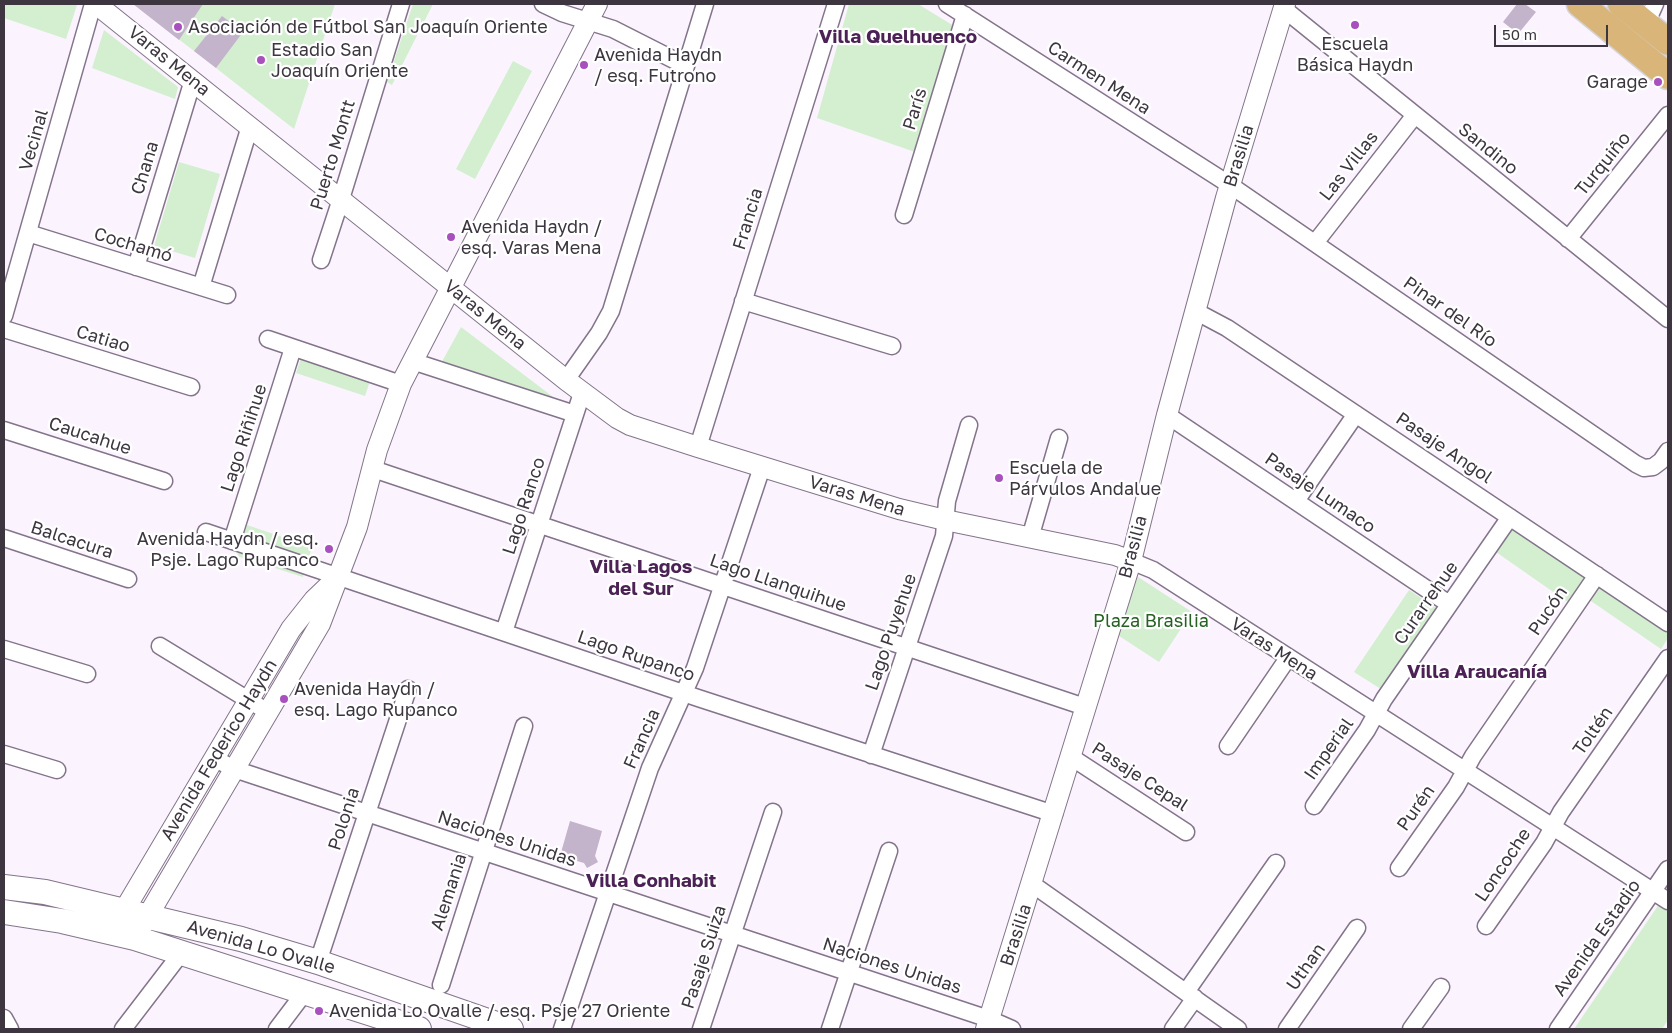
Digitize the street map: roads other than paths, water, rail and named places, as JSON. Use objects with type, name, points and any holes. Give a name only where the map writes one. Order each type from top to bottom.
[{"type":"main road","points":[[1580,4],[1668,76]]},
{"type":"main road","points":[[1622,4],[1651,14],[1668,42]]},
{"type":"main road","name":"Avenida Lo Ovalle","points":[[4,887],[45,892],[241,939],[318,962],[512,1029]]},
{"type":"main road","name":"Avenida Lo Ovalle","points":[[4,912],[62,920],[135,938],[419,1029]]},
{"type":"street","name":"Varas Mena","points":[[95,4],[193,80],[607,412],[630,424],[698,447],[899,509],[1116,556],[1153,570],[1668,901]]},
{"type":"street","name":"Vecinal","points":[[4,316],[95,4]]},
{"type":"street","name":"Puerto Montt","points":[[321,260],[400,4]]},
{"type":"street","points":[[543,4],[562,13],[592,12],[613,29],[686,66]]},
{"type":"street","points":[[566,380],[599,334],[611,311],[705,4]]},
{"type":"street","name":"Francia","points":[[698,447],[836,4]]},
{"type":"street","name":"Carmen Mena","points":[[947,4],[1230,185]]},
{"type":"street","name":"Sandino","points":[[1285,6],[1415,115],[1668,319]]},
{"type":"street","name":"Brasilia","points":[[987,1024],[1054,814],[1131,561],[1195,311],[1230,185],[1285,6]]},
{"type":"street","name":"Avenida Federico Haydn","points":[[135,938],[328,608],[357,527],[383,431],[401,384],[592,12]]},
{"type":"street","name":"París","points":[[904,215],[964,15]]},
{"type":"street","name":"Chana","points":[[136,267],[193,80]]},
{"type":"street","name":"Las Villas","points":[[1315,242],[1415,115]]},
{"type":"street","name":"Turquiño","points":[[1568,239],[1668,115]]},
{"type":"street","points":[[201,287],[250,126]]},
{"type":"street","name":"Pinar del Río","points":[[1230,185],[1636,464],[1649,468],[1658,465],[1668,451]]},
{"type":"street","name":"Cochamó","points":[[28,233],[226,295]]},
{"type":"street","points":[[743,300],[892,346]]},
{"type":"street","name":"Pasaje Angol","points":[[1195,311],[1226,328],[1668,623]]},
{"type":"street","name":"Catiao","points":[[4,329],[191,387]]},
{"type":"street","points":[[268,339],[401,384]]},
{"type":"street","name":"Lago Riñihue","points":[[232,541],[294,348]]},
{"type":"street","points":[[412,361],[575,414]]},
{"type":"street","name":"Lago Ranco","points":[[504,632],[582,393]]},
{"type":"street","points":[[1296,501],[1356,414]]},
{"type":"street","name":"Pasaje Lumaco","points":[[1167,415],[1450,604]]},
{"type":"street","name":"Lago Puyehue","points":[[871,754],[944,536],[947,501],[968,425]]},
{"type":"street","name":"Caucahue","points":[[4,430],[164,481]]},
{"type":"street","points":[[1030,538],[1059,438]]},
{"type":"street","name":"Francia","points":[[562,1029],[654,756],[695,668],[762,467]]},
{"type":"street","name":"Lago Llanquihue","points":[[373,468],[1086,707]]},
{"type":"street","name":"Curarrehue","points":[[1376,714],[1384,699],[1510,516]]},
{"type":"street","name":"Lago Rupanco","points":[[206,532],[684,693],[1054,814]]},
{"type":"street","name":"Balcacura","points":[[4,538],[128,579]]},
{"type":"street","name":"Pucón","points":[[1465,771],[1473,756],[1597,574]]},
{"type":"street","name":"Avenida Federico Haydn","points":[[112,932],[296,621],[338,577]]},
{"type":"street","points":[[160,646],[268,712]]},
{"type":"street","points":[[4,649],[87,674]]},
{"type":"street","points":[[1228,746],[1288,658]]},
{"type":"street","name":"Toltén","points":[[1553,827],[1668,658]]},
{"type":"street","name":"Polonia","points":[[318,962],[408,689]]},
{"type":"street","name":"Imperial","points":[[1314,806],[1368,730],[1376,714]]},
{"type":"street","name":"Alemania","points":[[441,986],[524,726]]},
{"type":"street","points":[[4,754],[58,770]]},
{"type":"street","name":"Pasaje Cepal","points":[[1071,757],[1186,832]]},
{"type":"street","name":"Naciones Unidas","points":[[214,758],[234,769],[849,973],[987,1024],[1012,1029]]},
{"type":"street","name":"Purén","points":[[1399,868],[1456,787],[1465,771]]},
{"type":"street","name":"Pasaje Suiza","points":[[701,1029],[773,812]]},
{"type":"street","points":[[173,826],[193,838]]},
{"type":"street","name":"Loncoche","points":[[1486,926],[1553,827]]},
{"type":"street","points":[[830,1029],[889,851]]},
{"type":"street","points":[[1173,1029],[1190,995],[1276,863]]},
{"type":"street","name":"Avenida Estadio","points":[[1558,1029],[1668,869]]},
{"type":"street","points":[[1032,884],[1238,1029]]},
{"type":"street","name":"Uthan","points":[[1287,1029],[1357,928]]},
{"type":"street","points":[[123,1029],[182,952]]},
{"type":"street","points":[[1411,1029],[1441,986]]},
{"type":"street","points":[[277,1029],[305,992]]},
{"type":"place","name":"Escuela Básica Haydn","points":[[1355,25]]},
{"type":"place","name":"Asociación de Fútbol San Joaquín Oriente","points":[[178,27]]},
{"type":"place","name":"Estadio San Joaquín Oriente","points":[[261,60]]},
{"type":"place","name":"Avenida Haydn / esq. Futrono","points":[[584,65]]},
{"type":"place","name":"Garage","points":[[1658,82]]},
{"type":"place","name":"Avenida Haydn / esq. Varas Mena","points":[[451,237]]},
{"type":"place","name":"Escuela de Párvulos Andalue","points":[[999,478]]},
{"type":"place","name":"Avenida Haydn / esq. Psje. Lago Rupanco","points":[[329,549]]},
{"type":"place","name":"Avenida Haydn / esq. Lago Rupanco","points":[[284,699]]},
{"type":"place","name":"Avenida Lo Ovalle / esq. Psje 27 Oriente","points":[[319,1011]]},
{"type":"district","name":"Villa Quelhuenco","points":[[898,37]]},
{"type":"district","name":"Villa Lagos del Sur","points":[[641,578]]},
{"type":"district","name":"Villa Araucanía","points":[[1477,672]]},
{"type":"district","name":"Villa Conhabit","points":[[651,881]]},
{"type":"park label","name":"Plaza Brasilia","points":[[1151,621]]}]
